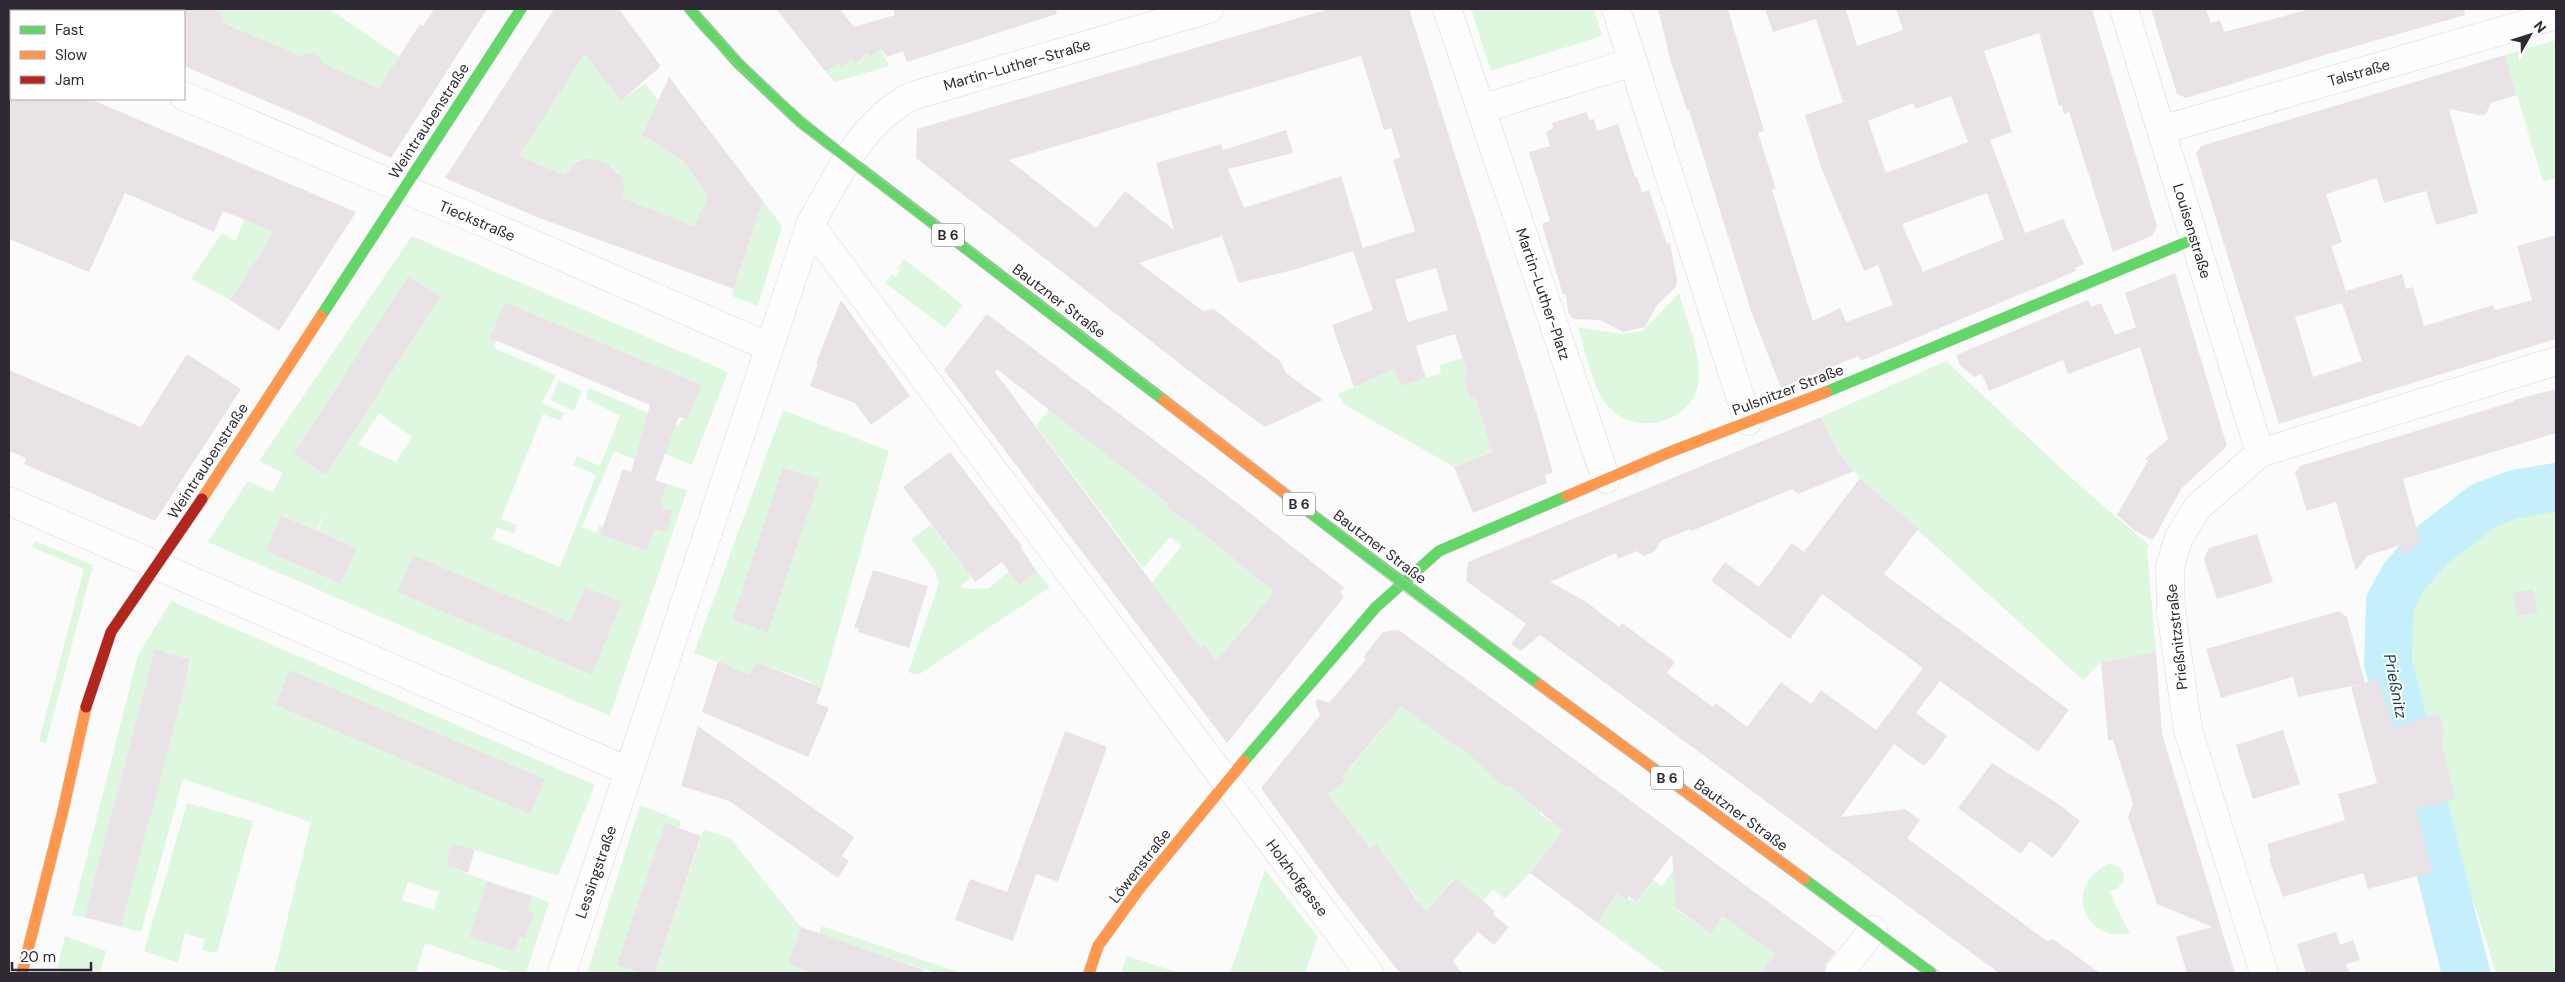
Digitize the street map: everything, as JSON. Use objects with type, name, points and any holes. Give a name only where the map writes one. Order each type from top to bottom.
[{"type":"street","name":"Weintraubenstraße","points":[[22,973],[62,815],[89,693],[111,632],[159,565],[520,9]]},
{"type":"street","name":"Bautzner Straße","points":[[690,9],[738,63],[800,122],[1402,583],[1932,973]]},
{"type":"street","name":"Martin-Luther-Straße","points":[[848,158],[882,116],[898,103],[912,96],[1209,9]]},
{"type":"street","name":"Martin-Luther-Platz","points":[[1447,9],[1606,478]]},
{"type":"street","points":[[1616,9],[1748,421]]},
{"type":"street","name":"Louisenstraße","points":[[2124,9],[2260,452]]},
{"type":"street","name":"Talstraße","points":[[2161,130],[2556,15]]},
{"type":"street","points":[[1481,109],[1633,62]]},
{"type":"street","name":"Tieckstraße","points":[[185,96],[769,347]]},
{"type":"street","points":[[810,225],[848,158]]},
{"type":"street","name":"Lessingstraße","points":[[562,973],[626,785],[628,771],[810,225]]},
{"type":"street","name":"Holzhofgasse","points":[[810,225],[1369,973]]},
{"type":"street","name":"Pulsnitzer Straße","points":[[1402,583],[1439,551],[1606,478],[1851,382],[2194,239]]},
{"type":"street","name":"Prießnitzstraße","points":[[2264,973],[2188,730],[2171,611],[2170,567],[2179,537],[2198,508],[2260,452],[2556,362]]},
{"type":"street","points":[[9,500],[628,771]]},
{"type":"street","name":"Löwenstraße","points":[[1088,973],[1098,946],[1135,895],[1226,783],[1376,607],[1402,583]]},
{"type":"street","points":[[1839,973],[1873,930]]},
{"type":"green space","points":[[213,9],[329,9],[400,57],[380,88],[322,65],[321,58],[312,53],[306,59],[221,21],[221,13]]},
{"type":"green space","points":[[1471,9],[1594,9],[1602,36],[1491,71]]},
{"type":"green space","points":[[2556,40],[2556,178],[2543,182],[2505,55]]},
{"type":"green space","points":[[881,49],[889,66],[835,82],[826,72],[838,63],[842,67],[852,59],[855,64],[867,55],[870,58]]},
{"type":"green space","points":[[587,51],[621,101],[645,83],[658,100],[642,135],[682,160],[708,196],[716,235],[623,198],[624,190],[621,177],[614,168],[608,165],[580,160],[574,163],[565,175],[519,156]]},
{"type":"green space","points":[[763,201],[782,226],[758,306],[732,296]]},
{"type":"green space","points":[[245,219],[282,232],[267,243],[230,300],[191,279],[222,233],[235,241]]},
{"type":"green space","points":[[412,236],[728,372],[692,465],[640,443],[641,462],[614,451],[582,527],[596,533],[599,525],[603,526],[600,535],[647,551],[655,529],[666,532],[672,511],[662,508],[663,504],[661,504],[667,484],[687,490],[610,716],[208,542],[248,481],[273,492],[283,473],[259,461]],"holes":[[[408,276],[441,296],[326,475],[295,454]],[[505,302],[702,385],[687,420],[681,420],[678,426],[590,388],[587,390],[587,399],[620,416],[600,466],[577,456],[573,465],[596,475],[560,567],[492,539],[497,527],[514,534],[517,525],[501,519],[543,414],[561,421],[564,413],[542,403],[556,375],[494,348]],[[379,413],[412,437],[396,462],[358,445]],[[282,515],[316,530],[324,515],[318,531],[357,548],[341,584],[266,551]],[[456,574],[570,622],[585,587],[622,602],[592,674]]]},
{"type":"green space","points":[[904,259],[963,305],[945,328],[885,283],[892,275],[896,277],[900,271],[897,269]]},
{"type":"green space","points":[[1679,293],[1697,354],[1699,375],[1696,391],[1689,404],[1678,414],[1664,421],[1634,422],[1620,416],[1602,398],[1590,368],[1578,327],[1621,334],[1643,331]]},
{"type":"green space","points":[[1463,358],[1468,375],[1464,379],[1469,396],[1475,397],[1491,452],[1454,467],[1345,405],[1338,394],[1394,369],[1401,386],[1441,373],[1439,365]]},
{"type":"green space","points":[[1946,361],[2078,484],[2149,545],[2147,549],[2156,652],[2101,662],[2083,680],[1860,478],[1838,452],[1821,417]]},
{"type":"green space","points":[[559,380],[582,391],[574,411],[550,400]]},
{"type":"green space","points":[[1049,409],[1150,489],[1170,500],[1166,507],[1195,527],[1275,592],[1272,594],[1279,600],[1260,624],[1252,618],[1242,630],[1250,637],[1222,668],[1204,644],[1200,647],[1152,583],[1181,546],[1170,537],[1143,568],[1036,426]]},
{"type":"green space","points":[[783,410],[889,451],[822,688],[814,685],[813,687],[811,686],[812,682],[756,662],[750,675],[694,653]],"holes":[[[784,467],[820,479],[768,633],[732,620]]]},
{"type":"green space","points":[[2541,497],[2556,499],[2556,973],[2496,973],[2477,912],[2446,839],[2417,749],[2393,655],[2398,593],[2439,547],[2486,511]]},
{"type":"green space","points":[[931,525],[971,577],[961,586],[968,589],[989,588],[1026,556],[1030,562],[1012,575],[1019,585],[1037,572],[1050,587],[918,675],[908,672],[939,583],[935,570],[911,539]]},
{"type":"green space","points":[[35,541],[93,565],[46,743],[39,741],[84,569],[32,547]]},
{"type":"green space","points":[[171,601],[595,785],[558,876],[452,843],[446,866],[490,882],[515,951],[519,937],[525,939],[533,914],[527,911],[532,896],[549,902],[526,973],[513,973],[425,943],[416,973],[274,973],[311,822],[183,779],[141,932],[121,927],[191,659],[155,649],[84,917],[72,915],[138,655]],"holes":[[[408,882],[439,892],[434,910],[402,900]]]},
{"type":"green space","points":[[1404,685],[1426,724],[1459,749],[1464,743],[1490,774],[1507,788],[1509,785],[1540,810],[1540,814],[1551,822],[1568,825],[1530,873],[1505,899],[1493,889],[1424,973],[1418,972],[1446,907],[1463,885],[1454,878],[1422,918],[1413,907],[1419,901],[1409,888],[1403,892],[1375,845],[1370,848],[1328,794],[1345,781],[1335,770],[1352,766],[1383,728]]},
{"type":"green space","points":[[187,803],[253,821],[217,953],[202,950],[205,940],[185,933],[178,963],[144,951]]},
{"type":"green space","points":[[640,805],[681,821],[679,828],[666,824],[618,965],[641,973],[587,973]]},
{"type":"green space","points":[[704,829],[731,839],[801,927],[788,964],[815,973],[655,973]]},
{"type":"green space","points":[[2109,863],[2119,867],[2123,874],[2124,881],[2117,889],[2109,891],[2130,934],[2111,934],[2103,931],[2090,920],[2083,905],[2084,889],[2088,881],[2095,873]]},
{"type":"green space","points":[[1675,868],[1685,874],[1674,890],[1682,896],[1676,904],[1676,909],[1711,934],[1726,913],[1781,952],[1761,973],[1666,973],[1598,923],[1617,893],[1636,902],[1645,891],[1649,877],[1662,886]]},
{"type":"green space","points":[[1265,870],[1318,937],[1305,973],[1230,973]]},
{"type":"green space","points":[[822,926],[961,973],[935,973],[819,934]]},
{"type":"green space","points":[[65,936],[106,951],[100,973],[66,973],[57,970]]},
{"type":"green space","points":[[1127,956],[1180,973],[1121,973]]},
{"type":"building","points":[[213,9],[221,12],[224,23],[301,56],[312,53],[321,58],[324,64],[379,88],[420,24],[423,26],[434,9],[487,9],[391,158],[308,119],[185,66],[184,10]]},
{"type":"building","points":[[554,9],[619,9],[661,66],[621,101],[585,54],[519,156],[565,175],[574,163],[583,159],[595,159],[606,163],[621,176],[624,186],[623,198],[694,226],[708,196],[682,160],[642,135],[669,77],[763,201],[734,289],[539,218],[445,178]]},
{"type":"building","points":[[776,9],[840,9],[854,27],[895,15],[893,9],[1056,9],[1057,14],[907,62],[903,51],[887,57],[881,49],[870,58],[867,54],[855,64],[852,59],[842,67],[838,63],[826,72]]},
{"type":"building","points":[[1329,9],[1409,9],[1538,418],[1553,473],[1545,475],[1547,483],[1473,513],[1454,467],[1492,452],[1476,400],[1469,396],[1464,379],[1467,372],[1455,334],[1416,346],[1426,378],[1401,386],[1394,369],[1354,387],[1332,325],[1373,310],[1353,251],[1297,269],[1239,283],[1222,236],[1139,263],[1203,311],[1214,309],[1280,361],[1286,373],[1323,400],[1265,427],[1202,381],[916,158],[917,129]],"holes":[[[1361,56],[1384,130],[1391,128],[1400,157],[1393,160],[1415,231],[1363,248],[1341,176],[1244,208],[1228,169],[1293,153],[1286,130],[1223,150],[1221,144],[1156,163],[1174,230],[1125,191],[1096,228],[1009,160]],[[1436,268],[1448,310],[1408,322],[1395,280]]]},
{"type":"building","points":[[1658,9],[1728,9],[1764,131],[1758,133],[1776,189],[1772,190],[1813,321],[1840,308],[1846,322],[1893,305],[1878,265],[1864,271],[1821,167],[1805,115],[1843,102],[1816,19],[1773,32],[1765,9],[1846,9],[1857,46],[1903,30],[1896,9],[2092,9],[2157,226],[2152,236],[2113,252],[2069,112],[2064,114],[2062,105],[2059,106],[2039,33],[1984,51],[2012,132],[1990,140],[2025,233],[2063,219],[2084,264],[2075,268],[2076,271],[1861,361],[1858,356],[1781,388],[1751,311],[1689,110],[1687,110],[1671,62]],"holes":[[[1951,96],[1968,142],[1886,173],[1868,121],[1913,103],[1916,109]],[[1987,193],[2004,239],[1923,272],[1902,224]]]},
{"type":"building","points":[[2151,9],[2206,9],[2211,23],[2220,20],[2224,32],[2310,9],[2464,9],[2465,15],[2328,54],[2186,98],[2177,94]]},
{"type":"building","points":[[2505,55],[2517,95],[2491,103],[2486,114],[2479,115],[2449,109],[2478,213],[2436,225],[2426,191],[2384,203],[2377,178],[2326,194],[2342,242],[2331,246],[2346,291],[2402,274],[2406,289],[2413,287],[2424,326],[2493,305],[2495,310],[2532,300],[2517,246],[2556,235],[2556,339],[2279,424],[2196,153],[2201,146]],"holes":[[[2342,303],[2362,361],[2313,377],[2295,317]]]},
{"type":"building","points":[[9,99],[92,100],[356,212],[279,331],[230,300],[274,232],[223,211],[214,232],[125,193],[89,272],[9,239]]},
{"type":"building","points":[[1586,112],[1590,120],[1594,119],[1597,131],[1618,124],[1635,177],[1637,177],[1642,193],[1649,190],[1667,244],[1670,243],[1677,280],[1676,287],[1657,305],[1645,327],[1623,332],[1600,320],[1573,319],[1568,312],[1566,294],[1563,295],[1543,228],[1543,223],[1550,221],[1529,152],[1550,146],[1546,132],[1553,128],[1552,123]]},
{"type":"building","points":[[2175,273],[2227,446],[2181,489],[2153,540],[2135,531],[2117,515],[2148,461],[2145,459],[2168,439],[2140,347],[2068,374],[2063,360],[1989,391],[1982,374],[1974,377],[1960,365],[1956,355],[2088,300],[2091,307],[2101,303],[2115,335],[2136,327],[2125,293]]},
{"type":"building","points":[[408,276],[441,296],[326,475],[294,454]]},
{"type":"building","points":[[841,300],[910,396],[871,425],[855,403],[810,386],[818,364],[816,363]]},
{"type":"building","points":[[505,302],[702,385],[687,420],[679,417],[655,480],[667,484],[661,504],[664,504],[662,508],[673,511],[666,533],[655,529],[647,551],[600,535],[623,469],[631,472],[650,405],[490,338]]},
{"type":"building","points":[[987,314],[1223,492],[1345,588],[1340,592],[1344,597],[1227,743],[944,370]],"holes":[[[998,370],[1168,503],[1166,507],[1195,527],[1274,592],[1217,661],[1204,644],[1200,647],[995,372]]]},
{"type":"building","points":[[187,354],[241,389],[155,521],[24,464],[26,458],[9,451],[9,370],[141,427]]},
{"type":"building","points":[[2556,389],[2556,433],[2403,479],[2420,542],[2403,556],[2400,545],[2367,556],[2356,571],[2336,502],[2307,511],[2295,473],[2300,466],[2514,400]]},
{"type":"building","points":[[1821,417],[1838,452],[1854,471],[1798,494],[1792,489],[1692,531],[1690,529],[1661,541],[1655,551],[1644,556],[1637,551],[1618,559],[1616,553],[1550,582],[1585,601],[1619,627],[1622,623],[1675,662],[1667,673],[1713,707],[1716,703],[1747,727],[1781,682],[1811,704],[1821,690],[1876,730],[1923,668],[1822,594],[1790,639],[1711,581],[1725,562],[1759,587],[1792,543],[1804,552],[1860,478],[1918,529],[1884,574],[2069,710],[2038,752],[1940,681],[1916,713],[1947,736],[1933,756],[1924,766],[1894,744],[1841,817],[1905,809],[1920,820],[1907,838],[2047,941],[2053,939],[2100,973],[1999,973],[1540,635],[1521,651],[1511,644],[1526,624],[1466,581],[1468,562]]},
{"type":"building","points":[[950,452],[1022,546],[1021,548],[1037,572],[1019,585],[1002,562],[975,582],[903,487]]},
{"type":"building","points":[[783,467],[820,479],[768,633],[732,620]]},
{"type":"building","points":[[281,515],[357,548],[341,584],[266,551]]},
{"type":"building","points":[[2257,534],[2273,582],[2217,599],[2204,559],[2209,548]]},
{"type":"building","points":[[413,555],[570,622],[585,587],[622,602],[592,675],[397,592]]},
{"type":"building","points":[[873,570],[928,586],[909,648],[858,632],[859,629],[854,628]]},
{"type":"building","points":[[2533,589],[2538,613],[2517,616],[2513,593]]},
{"type":"building","points":[[2339,611],[2347,617],[2365,683],[2378,679],[2394,728],[2439,714],[2445,737],[2441,738],[2456,799],[2416,809],[2433,872],[2368,889],[2363,873],[2283,897],[2269,859],[2271,859],[2267,844],[2345,820],[2338,794],[2377,783],[2351,687],[2361,684],[2298,697],[2293,677],[2221,698],[2206,649]]},
{"type":"building","points":[[1399,630],[1836,952],[1826,964],[1824,973],[1761,973],[1775,954],[1723,916],[1711,934],[1676,908],[1672,855],[1636,902],[1629,896],[1626,900],[1617,893],[1598,923],[1530,873],[1563,831],[1509,785],[1507,788],[1492,776],[1461,747],[1460,749],[1401,706],[1342,777],[1345,781],[1328,794],[1370,848],[1376,844],[1426,912],[1455,878],[1495,911],[1493,914],[1509,927],[1494,945],[1478,932],[1453,961],[1462,973],[1400,973],[1334,889],[1261,788],[1320,715],[1315,702],[1318,699],[1329,703],[1366,659],[1363,657],[1383,632]]},
{"type":"building","points":[[155,649],[190,659],[183,695],[121,927],[84,917]]},
{"type":"building","points":[[2156,652],[2162,734],[2235,973],[2187,973],[2176,937],[2212,927],[2157,904],[2128,817],[2133,804],[2113,740],[2108,740],[2101,662]]},
{"type":"building","points":[[718,661],[750,675],[756,662],[822,688],[816,703],[829,708],[808,757],[702,712]]},
{"type":"building","points":[[290,670],[545,779],[530,814],[275,705]]},
{"type":"building","points":[[698,726],[854,837],[842,856],[849,861],[838,878],[729,801],[681,786]]},
{"type":"building","points":[[2283,730],[2300,784],[2253,799],[2236,745]]},
{"type":"building","points":[[1065,731],[1107,747],[1058,882],[1036,874],[1013,941],[955,920],[970,879],[1007,892]]},
{"type":"building","points":[[1992,763],[2057,803],[2080,821],[2053,858],[2030,841],[2021,854],[1958,808]]},
{"type":"building","points":[[665,823],[701,836],[655,973],[641,973],[617,965]]},
{"type":"building","points":[[452,843],[475,850],[468,873],[446,866]]},
{"type":"building","points":[[487,881],[532,896],[528,911],[534,913],[525,939],[519,937],[515,952],[469,937]]},
{"type":"building","points":[[801,927],[924,970],[923,973],[815,973],[788,964]]},
{"type":"building","points":[[2336,932],[2340,945],[2353,940],[2360,960],[2346,964],[2350,973],[2306,973],[2297,944]]},
{"type":"waterway","name":"Prießnitz","points":[[2466,973],[2388,662],[2390,602],[2404,577],[2430,547],[2483,506],[2515,494],[2556,487]]},
{"type":"tram line","points":[[683,9],[700,30],[796,125],[1398,587],[1923,973]]},
{"type":"tram line","points":[[697,9],[750,68],[850,155],[1406,580],[1941,973]]},
{"type":"traffic: fast","points":[[321,316],[521,9]]},
{"type":"traffic: fast","points":[[690,9],[738,63],[800,122],[1164,400]]},
{"type":"traffic: fast","points":[[1826,392],[2194,239]]},
{"type":"traffic: fast","points":[[1244,761],[1376,607],[1439,551],[1567,496]]},
{"type":"traffic: fast","points":[[1297,503],[1540,685]]},
{"type":"traffic: fast","points":[[1804,879],[1931,973]]},
{"type":"traffic: slow","points":[[202,499],[321,316]]},
{"type":"traffic: slow","points":[[1567,496],[1670,452],[1826,392]]},
{"type":"traffic: slow","points":[[1164,400],[1297,503]]},
{"type":"traffic: slow","points":[[1540,685],[1804,879]]},
{"type":"traffic: slow","points":[[22,973],[62,815],[86,707]]},
{"type":"traffic: slow","points":[[1089,973],[1098,946],[1140,888],[1244,761]]},
{"type":"traffic: jam","points":[[86,707],[111,632],[202,499]]}]
